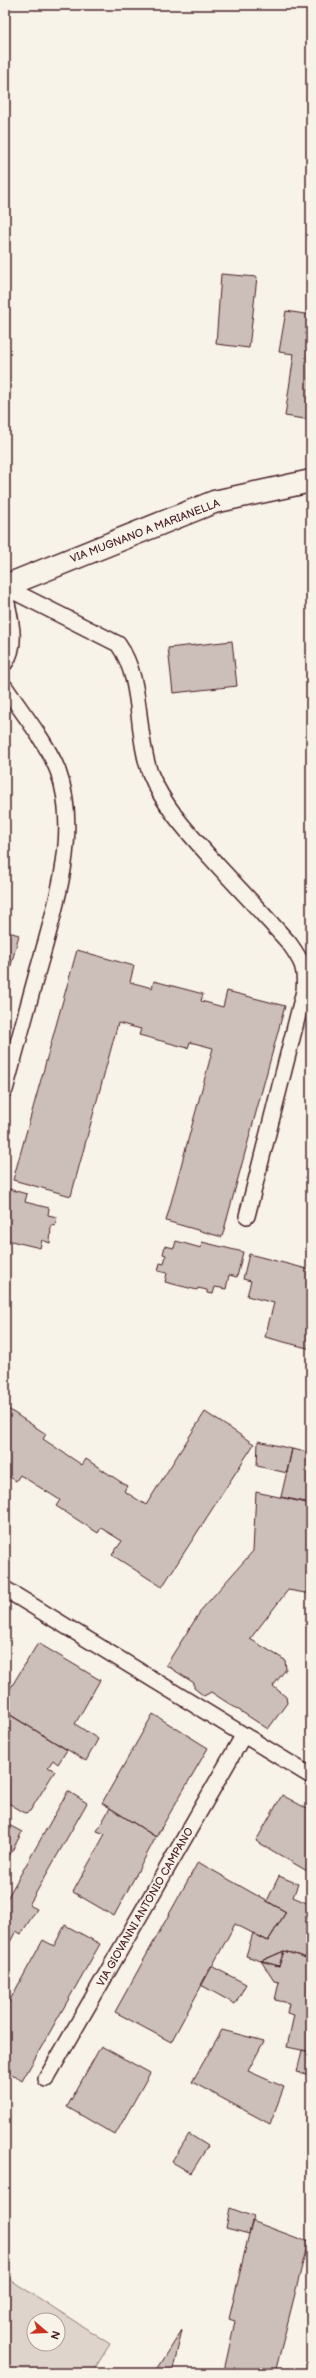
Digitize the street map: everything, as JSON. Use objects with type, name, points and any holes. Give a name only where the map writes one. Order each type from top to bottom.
[{"type":"street","name":"VIA MUGNANO A MARIANELLA","points":[[5,587],[214,502],[311,481]]},
{"type":"lane","points":[[5,587],[118,644],[124,653],[130,670],[150,770],[159,793],[192,837],[289,943],[303,965],[305,972],[304,991],[247,1216]]},
{"type":"lane","points":[[5,594],[13,634],[8,659],[5,663]]},
{"type":"lane","points":[[5,687],[44,745],[58,771],[65,797],[66,826],[61,882],[5,1090]]},
{"type":"lane","points":[[5,1589],[243,1736],[311,1776]]},
{"type":"lane","name":"VIA GIOVANNI ANTONIO CAMPANO","points":[[46,2079],[243,1736]]},
{"type":"shaded area","points":[[6,2277],[60,2312],[26,2312],[26,2352],[66,2352],[66,2316],[110,2344],[92,2373],[5,2373]]},
{"type":"building","points":[[221,274],[257,277],[249,348],[216,344]]},
{"type":"building","points":[[286,311],[311,315],[311,420],[285,416],[294,354],[279,352]]},
{"type":"building","points":[[232,641],[237,686],[173,693],[168,648]]},
{"type":"building","points":[[5,931],[19,935],[5,988]]},
{"type":"building","points":[[77,950],[134,966],[130,982],[152,988],[154,981],[203,994],[201,1001],[223,1007],[227,991],[285,1006],[222,1237],[166,1221],[213,1048],[190,1042],[188,1048],[139,1035],[141,1029],[118,1023],[71,1196],[13,1180]]},
{"type":"building","points":[[5,1188],[27,1194],[25,1202],[49,1208],[48,1215],[57,1217],[55,1226],[51,1225],[50,1243],[42,1240],[40,1248],[7,1240]]},
{"type":"building","points":[[176,1241],[201,1248],[202,1242],[243,1252],[237,1277],[229,1275],[226,1289],[215,1287],[213,1294],[207,1293],[207,1290],[198,1288],[197,1290],[165,1282],[167,1273],[158,1271],[160,1263],[164,1264],[166,1255],[163,1254],[165,1246],[174,1248]]},
{"type":"building","points":[[249,1254],[311,1270],[311,1349],[265,1337],[274,1303],[247,1296],[251,1281],[243,1279]]},
{"type":"building","points":[[5,1407],[46,1434],[43,1439],[82,1465],[86,1459],[127,1486],[124,1491],[146,1505],[205,1412],[254,1444],[162,1587],[112,1555],[122,1541],[101,1528],[98,1533],[56,1506],[60,1500],[20,1475],[16,1481],[5,1474]]},
{"type":"building","points":[[258,1441],[292,1449],[287,1473],[257,1466]]},
{"type":"building","points":[[292,1449],[311,1453],[311,1503],[281,1497]]},
{"type":"building","points":[[256,1492],[311,1504],[311,1594],[288,1590],[250,1639],[285,1660],[286,1669],[273,1686],[286,1697],[287,1703],[268,1729],[211,1692],[204,1696],[194,1688],[194,1683],[166,1665],[202,1609],[253,1551]]},
{"type":"building","points":[[38,1643],[100,1680],[75,1724],[98,1739],[86,1761],[5,1712],[5,1697]]},
{"type":"building","points":[[9,1714],[67,1750],[58,1764],[53,1760],[48,1767],[55,1771],[30,1811],[25,1813],[5,1801],[5,1721]]},
{"type":"building","points":[[153,1714],[208,1748],[156,1837],[102,1803]]},
{"type":"building","points":[[68,1791],[87,1803],[29,1905],[37,1909],[21,1934],[16,1931],[5,1951],[5,1902]]},
{"type":"building","points":[[282,1795],[311,1811],[311,1864],[307,1871],[256,1841]]},
{"type":"building","points":[[110,1808],[156,1837],[114,1916],[73,1892],[105,1834],[97,1831]]},
{"type":"building","points":[[5,1823],[22,1832],[5,1864]]},
{"type":"building","points":[[198,1862],[286,1912],[268,1941],[235,1924],[171,2042],[115,2012]]},
{"type":"building","points":[[279,1876],[298,1884],[293,1897],[311,1905],[310,1959],[284,1951],[261,1961],[246,1956],[253,1933],[268,1941],[286,1912],[267,1901]]},
{"type":"building","points":[[65,1925],[100,1944],[22,2081],[5,2069],[5,2009],[43,1940],[54,1946]]},
{"type":"building","points":[[284,1951],[310,1959],[311,1956],[311,2052],[287,2047],[294,2015],[287,2013],[289,2003],[275,2000],[279,1982],[274,1981],[261,1961],[279,1966]]},
{"type":"building","points":[[284,1951],[279,1966],[261,1961]]},
{"type":"building","points":[[211,1966],[246,1984],[235,2004],[201,1985]]},
{"type":"building","points":[[222,2030],[264,2041],[248,2071],[284,2087],[270,2124],[192,2082]]},
{"type":"building","points":[[101,2046],[150,2073],[115,2135],[67,2107]]},
{"type":"building","points":[[302,2050],[311,2052],[311,2075],[297,2072]]},
{"type":"building","points":[[189,2134],[208,2146],[191,2173],[172,2162]]},
{"type":"building","points":[[230,2208],[254,2217],[249,2234],[226,2228]]},
{"type":"building","points":[[252,2221],[308,2242],[275,2373],[228,2373],[224,2371],[235,2321],[229,2319]]},
{"type":"building","points":[[182,2330],[172,2373],[155,2373]]}]
